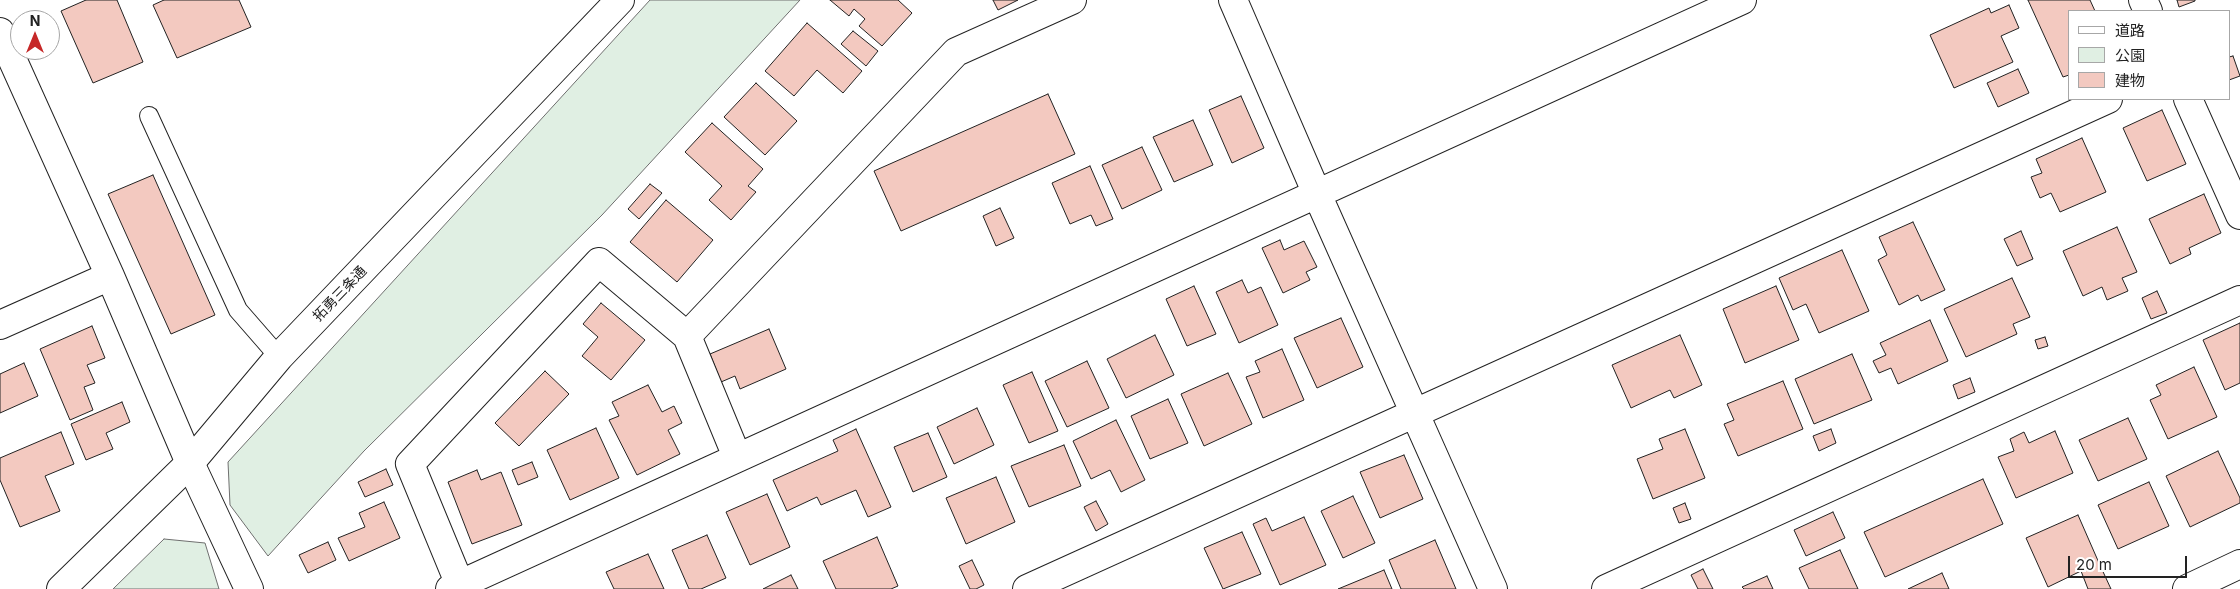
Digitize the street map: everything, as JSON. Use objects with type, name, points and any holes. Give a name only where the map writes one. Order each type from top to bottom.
[{"type":"street","name":"拓勇三条通","points":[[61,589],[190,463],[279,357],[620,0]]},
{"type":"street","points":[[687,336],[956,52],[1072,0]]},
{"type":"street","points":[[1233,0],[1493,589]]},
{"type":"street","points":[[737,456],[687,336],[599,262],[410,464],[455,587],[737,456],[1742,0]]},
{"type":"street","points":[[0,32],[110,276],[190,463],[249,589]]},
{"type":"street","points":[[1027,589],[2106,100]]},
{"type":"street","points":[[2188,100],[2240,215]]},
{"type":"street","points":[[0,325],[110,276]]},
{"type":"street","points":[[1606,589],[2240,300]]},
{"type":"street","points":[[2187,589],[2240,564]]},
{"type":"lane","points":[[149,116],[238,310],[279,357]]},
{"type":"green space","points":[[650,0],[800,0],[602,215],[364,451],[268,556],[230,505],[228,462]]},
{"type":"green space","points":[[164,539],[205,543],[219,589],[113,589]]},
{"type":"building","points":[[86,0],[117,0],[143,62],[93,83],[61,11]]},
{"type":"building","points":[[164,0],[239,0],[251,27],[177,58],[153,5]]},
{"type":"building","points":[[830,0],[898,0],[912,13],[882,46],[859,26],[865,19],[854,9],[849,16]]},
{"type":"building","points":[[993,0],[1018,0],[998,10]]},
{"type":"building","points":[[2028,0],[2090,0],[2095,10],[2068,10],[2068,75],[2063,77]]},
{"type":"building","points":[[2177,0],[2195,0],[2195,1],[2179,7]]},
{"type":"building","points":[[2009,5],[2019,28],[2001,36],[2013,62],[1954,88],[1930,35],[1989,8],[1991,13]]},
{"type":"building","points":[[807,23],[862,71],[843,93],[817,70],[794,96],[765,71]]},
{"type":"building","points":[[853,31],[878,51],[866,66],[841,44]]},
{"type":"building","points":[[2233,56],[2240,76],[2230,80],[2230,57]]},
{"type":"building","points":[[2018,69],[2029,93],[1998,107],[1987,83]]},
{"type":"building","points":[[756,83],[797,121],[765,155],[724,117]]},
{"type":"building","points":[[1048,94],[1075,154],[901,231],[874,171]]},
{"type":"building","points":[[1241,96],[1264,148],[1232,163],[1209,110]]},
{"type":"building","points":[[2162,110],[2186,164],[2147,181],[2123,128]]},
{"type":"building","points":[[1193,120],[1213,165],[1174,182],[1153,137]]},
{"type":"building","points":[[712,123],[763,169],[748,186],[756,192],[731,220],[709,200],[722,186],[685,152]]},
{"type":"building","points":[[2082,138],[2106,192],[2060,212],[2051,193],[2040,198],[2031,177],[2042,173],[2036,159]]},
{"type":"building","points":[[1142,147],[1162,190],[1122,209],[1102,165]]},
{"type":"building","points":[[1090,166],[1113,219],[1096,226],[1091,215],[1070,224],[1052,183]]},
{"type":"building","points":[[153,175],[215,315],[171,334],[108,194]]},
{"type":"building","points":[[650,184],[662,193],[639,219],[628,209]]},
{"type":"building","points":[[2204,194],[2221,233],[2189,248],[2191,254],[2170,264],[2149,219]]},
{"type":"building","points":[[666,200],[713,240],[677,282],[630,242]]},
{"type":"building","points":[[1000,208],[1014,238],[996,246],[983,216]]},
{"type":"building","points":[[1913,222],[1945,290],[1921,301],[1918,295],[1899,305],[1878,260],[1887,255],[1879,237]]},
{"type":"building","points":[[2117,227],[2137,272],[2122,278],[2128,291],[2107,300],[2102,287],[2083,296],[2063,251]]},
{"type":"building","points":[[2021,231],[2033,259],[2017,266],[2004,239]]},
{"type":"building","points":[[1280,240],[1284,250],[1304,241],[1317,267],[1306,272],[1310,280],[1283,293],[1262,248]]},
{"type":"building","points":[[1842,250],[1869,311],[1819,333],[1806,304],[1793,310],[1779,278]]},
{"type":"building","points":[[2012,278],[2030,317],[2013,324],[2017,334],[1966,357],[1944,309]]},
{"type":"building","points":[[1242,280],[1248,293],[1261,287],[1278,325],[1239,343],[1216,292]]},
{"type":"building","points":[[1194,286],[1216,334],[1187,346],[1166,299]]},
{"type":"building","points":[[1776,286],[1799,340],[1745,363],[1723,309]]},
{"type":"building","points":[[2157,291],[2167,313],[2151,319],[2142,298]]},
{"type":"building","points":[[601,303],[645,340],[611,380],[582,356],[598,337],[583,324]]},
{"type":"building","points":[[1341,318],[1363,367],[1317,388],[1294,338]]},
{"type":"building","points":[[1930,320],[1948,361],[1898,384],[1891,368],[1879,373],[1873,361],[1886,355],[1880,343]]},
{"type":"building","points":[[2240,323],[2240,383],[2225,390],[2203,340]]},
{"type":"building","points":[[92,326],[105,358],[87,365],[95,383],[84,387],[93,410],[70,420],[40,349]]},
{"type":"building","points":[[769,329],[786,369],[740,389],[735,376],[721,382],[710,354]]},
{"type":"building","points":[[1155,335],[1174,375],[1126,398],[1107,359]]},
{"type":"building","points":[[1680,335],[1702,385],[1674,398],[1670,390],[1631,408],[1612,365]]},
{"type":"building","points":[[2045,337],[2048,346],[2038,349],[2035,340]]},
{"type":"building","points":[[1282,349],[1304,400],[1263,418],[1246,377],[1260,372],[1255,361]]},
{"type":"building","points":[[1852,354],[1872,400],[1814,424],[1795,379]]},
{"type":"building","points":[[1087,361],[1109,408],[1067,427],[1045,381]]},
{"type":"building","points":[[24,363],[38,396],[0,413],[0,374]]},
{"type":"building","points":[[2194,367],[2217,417],[2168,439],[2150,400],[2161,395],[2156,385]]},
{"type":"building","points":[[545,371],[569,394],[519,446],[495,423]]},
{"type":"building","points":[[1032,372],[1058,431],[1029,443],[1003,385]]},
{"type":"building","points":[[1228,373],[1252,424],[1204,446],[1181,394]]},
{"type":"building","points":[[1970,378],[1975,392],[1958,399],[1953,385]]},
{"type":"building","points":[[1783,381],[1803,429],[1738,456],[1724,424],[1734,420],[1727,404]]},
{"type":"building","points":[[648,385],[662,412],[674,406],[682,423],[668,430],[680,454],[637,475],[609,420],[619,416],[612,402]]},
{"type":"building","points":[[1168,399],[1188,443],[1150,459],[1131,416]]},
{"type":"building","points":[[122,402],[130,422],[106,433],[113,449],[86,460],[71,424]]},
{"type":"building","points":[[977,408],[994,445],[954,464],[937,427]]},
{"type":"building","points":[[2128,418],[2147,459],[2098,481],[2079,440]]},
{"type":"building","points":[[1116,420],[1145,480],[1121,492],[1110,470],[1091,479],[1073,441]]},
{"type":"building","points":[[596,428],[619,478],[570,500],[547,450]]},
{"type":"building","points":[[856,429],[891,507],[868,517],[856,490],[821,505],[817,497],[787,511],[773,480],[838,451],[833,440]]},
{"type":"building","points":[[1685,429],[1705,478],[1653,499],[1637,459],[1663,449],[1659,439]]},
{"type":"building","points":[[1831,429],[1836,443],[1819,451],[1813,436]]},
{"type":"building","points":[[2055,431],[2073,473],[2016,498],[1998,457],[2014,451],[2010,439],[2024,432],[2029,443]]},
{"type":"building","points":[[61,432],[74,464],[45,476],[60,511],[20,527],[0,480],[0,458]]},
{"type":"building","points":[[928,433],[947,477],[913,492],[894,447]]},
{"type":"building","points":[[1064,445],[1081,486],[1029,507],[1011,466]]},
{"type":"building","points":[[2218,451],[2240,498],[2240,503],[2190,527],[2166,476]]},
{"type":"building","points":[[1404,455],[1423,499],[1380,518],[1360,472]]},
{"type":"building","points":[[532,462],[538,477],[518,485],[512,470]]},
{"type":"building","points":[[386,469],[393,485],[365,497],[358,482]]},
{"type":"building","points":[[477,470],[481,480],[501,472],[522,525],[472,544],[448,482]]},
{"type":"building","points":[[996,477],[1015,522],[966,544],[946,498]]},
{"type":"building","points":[[1983,479],[2003,524],[1885,577],[1864,532]]},
{"type":"building","points":[[2149,482],[2169,526],[2118,549],[2098,505]]},
{"type":"building","points":[[767,494],[790,547],[750,565],[726,512]]},
{"type":"building","points":[[1353,496],[1375,543],[1343,558],[1321,511]]},
{"type":"building","points":[[1096,501],[1108,524],[1096,531],[1084,507]]},
{"type":"building","points":[[384,502],[400,538],[349,561],[338,538],[365,527],[359,513]]},
{"type":"building","points":[[1685,503],[1691,519],[1679,523],[1673,508]]},
{"type":"building","points":[[1833,512],[1845,538],[1806,556],[1794,530]]},
{"type":"building","points":[[2078,515],[2111,589],[2088,589],[2081,571],[2048,587],[2026,538]]},
{"type":"building","points":[[1304,517],[1326,565],[1280,585],[1253,524],[1266,518],[1272,531]]},
{"type":"building","points":[[1242,532],[1261,574],[1223,589],[1204,548]]},
{"type":"building","points":[[707,535],[726,578],[701,589],[689,589],[672,550]]},
{"type":"building","points":[[877,537],[898,586],[891,589],[836,589],[823,561]]},
{"type":"building","points":[[1435,540],[1456,589],[1401,589],[1389,560]]},
{"type":"building","points":[[328,542],[336,560],[308,573],[299,555]]},
{"type":"building","points":[[1840,550],[1858,589],[1809,589],[1799,568]]},
{"type":"building","points":[[648,554],[664,589],[614,589],[606,572]]},
{"type":"building","points":[[972,560],[984,585],[976,589],[970,589],[959,566]]},
{"type":"building","points":[[1703,569],[1713,589],[1698,589],[1691,575]]},
{"type":"building","points":[[1384,570],[1392,589],[1338,589]]},
{"type":"building","points":[[1942,573],[1949,589],[1908,589]]},
{"type":"building","points":[[791,575],[798,589],[763,589]]},
{"type":"building","points":[[1767,576],[1773,589],[1744,589],[1742,587]]}]
